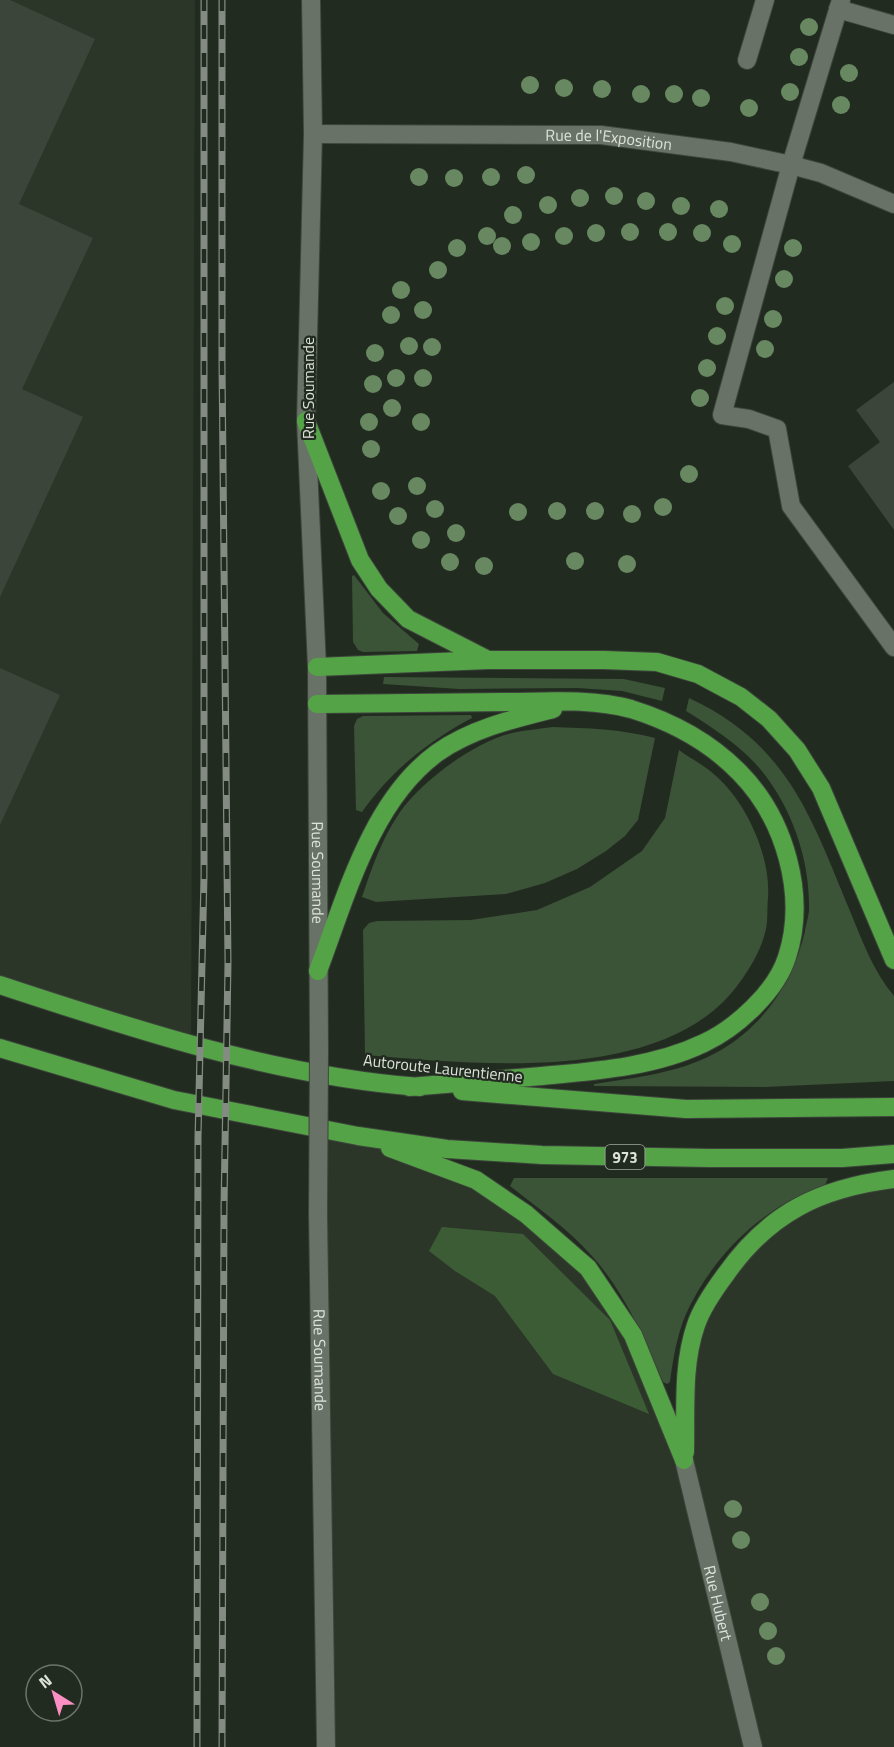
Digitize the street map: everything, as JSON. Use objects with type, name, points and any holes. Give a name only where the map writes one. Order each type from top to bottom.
[{"type":"highway","points":[[306,421],[360,560],[380,589],[408,619],[488,660]]},
{"type":"highway","points":[[317,667],[488,660],[657,662],[698,674],[741,697],[769,718],[790,742],[820,788],[894,960]]},
{"type":"highway","points":[[316,704],[580,702],[629,709],[660,719],[691,734],[719,753],[742,775],[766,806],[783,844],[794,885],[794,923],[787,958],[769,989],[737,1023],[705,1042],[674,1055],[599,1071],[409,1086]]},
{"type":"highway","points":[[318,971],[367,843],[412,774],[439,752],[475,733],[512,720],[580,702]]},
{"type":"highway","name":"Autoroute Laurentienne","points":[[0,985],[106,1020],[261,1063],[409,1086],[686,1109],[894,1107]]},
{"type":"highway","name":"973","points":[[0,1048],[174,1100],[358,1136],[447,1149],[542,1155],[709,1158],[842,1158],[894,1154]]},
{"type":"highway","points":[[358,1136],[476,1180],[526,1214],[588,1268],[633,1335],[684,1460]]},
{"type":"highway","points":[[684,1460],[687,1365],[696,1325],[711,1294],[740,1253],[771,1224],[802,1204],[830,1192],[894,1179]]},
{"type":"street","name":"Rue Soumande","points":[[311,0],[313,134],[306,421],[317,667],[318,1214],[326,1747]]},
{"type":"street","points":[[747,60],[765,0]]},
{"type":"street","points":[[894,25],[839,4],[791,165],[722,415],[749,419],[777,429],[791,506],[894,647]]},
{"type":"street","name":"Rue de l'Exposition","points":[[313,134],[601,135],[731,152],[791,165],[821,173],[894,204]]},
{"type":"street","name":"Rue Hubert","points":[[684,1460],[753,1747]]},
{"type":"shaded area","points":[[0,0],[195,0],[191,1044],[0,985]]},
{"type":"shaded area","points":[[319,1136],[358,1136],[476,1180],[588,1268],[633,1335],[684,1458],[696,1325],[771,1224],[894,1179],[894,1747],[326,1747]]},
{"type":"green space","points":[[354,575],[383,613],[419,644],[417,651],[363,652],[358,650],[353,642],[352,576]]},
{"type":"green space","points":[[384,677],[624,679],[665,688],[662,701],[622,691],[577,688],[459,689],[383,684]]},
{"type":"green space","points":[[689,698],[723,717],[750,737],[773,761],[792,786],[808,814],[869,955],[894,996],[894,1081],[765,1087],[594,1086],[594,1084],[659,1073],[691,1064],[721,1050],[737,1039],[764,1014],[775,999],[793,967],[805,931],[809,914],[806,872],[797,835],[782,801],[761,770],[744,753],[686,711]]},
{"type":"green space","points":[[471,715],[472,718],[425,747],[411,759],[385,783],[362,812],[356,810],[354,726],[357,719],[363,716]]},
{"type":"green space","points":[[553,727],[617,731],[655,738],[638,820],[625,836],[577,869],[545,883],[506,894],[376,902],[362,897],[388,832],[400,812],[421,788],[450,764],[497,738],[527,730]]},
{"type":"green space","points":[[679,750],[712,772],[738,801],[761,848],[768,882],[767,925],[759,950],[740,982],[707,1015],[666,1039],[619,1053],[567,1061],[460,1062],[365,1055],[363,930],[369,923],[471,920],[537,910],[590,887],[642,851],[665,818]]},
{"type":"green space","points":[[514,1178],[828,1178],[825,1185],[791,1200],[758,1222],[743,1234],[717,1263],[705,1279],[686,1314],[676,1347],[670,1382],[667,1384],[663,1382],[641,1332],[623,1299],[603,1269],[573,1236],[510,1186]]},
{"type":"green space","points":[[442,1227],[523,1234],[610,1320],[649,1414],[553,1374],[495,1296],[455,1271],[429,1251]]},
{"type":"building","points":[[0,0],[10,0],[95,39],[19,204],[93,238],[22,389],[83,417],[0,597]]},
{"type":"building","points":[[894,382],[894,530],[848,466],[880,442],[856,410]]},
{"type":"building","points":[[0,668],[60,695],[0,825]]},
{"type":"railway","points":[[197,1747],[198,1138],[204,876],[204,0]]},
{"type":"railway","points":[[222,0],[222,364],[228,963],[224,1207],[222,1747]]}]
